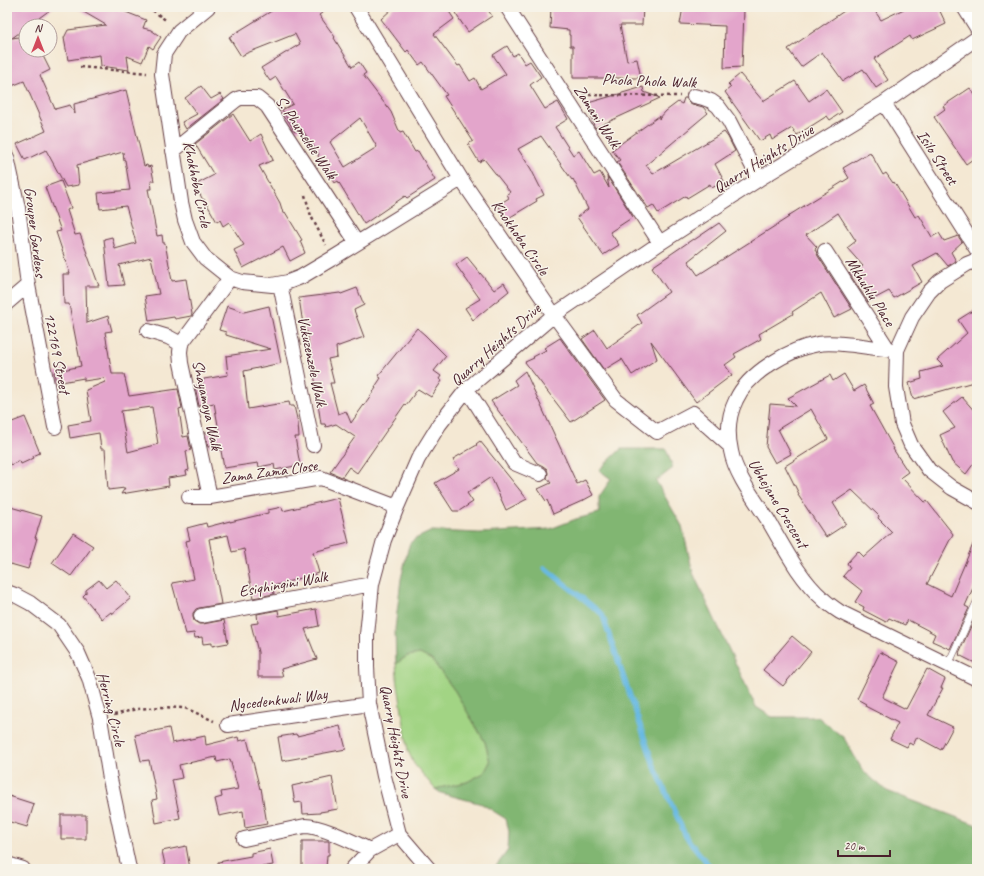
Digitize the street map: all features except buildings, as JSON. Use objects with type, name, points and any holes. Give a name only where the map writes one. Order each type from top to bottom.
[{"type":"street","name":"Khokhoba Circle","points":[[208,7],[179,31],[164,54],[162,74],[185,220],[193,242],[205,258],[230,278],[242,282],[272,285],[288,282],[302,276],[333,258],[461,179]]},
{"type":"street","name":"Khokhoba Circle","points":[[356,7],[461,179],[554,314],[616,400],[657,432],[693,413],[730,446]]},
{"type":"street","name":"Zamani Walk","points":[[507,7],[660,243]]},
{"type":"street","points":[[964,7],[977,28]]},
{"type":"street","name":"Quarry Heights Drive","points":[[428,869],[399,834],[384,776],[369,704],[367,635],[372,584],[384,540],[418,459],[439,425],[467,389],[554,314],[759,179],[884,103],[977,38]]},
{"type":"street","name":"Phola Phola Walk","points":[[694,96],[707,100],[718,106],[730,121],[759,179]]},
{"type":"street","name":"S. Phumelele Walk","points":[[173,151],[236,100],[240,98],[257,98],[267,106],[357,243]]},
{"type":"street","name":"Isilo Street","points":[[884,103],[977,250]]},
{"type":"street","name":"Grouper Gardens","points":[[7,156],[18,208],[28,285],[7,303]]},
{"type":"street","name":"Mkhuhlu Place","points":[[825,251],[892,349]]},
{"type":"street","points":[[977,260],[953,272],[940,281],[929,292],[892,349],[902,424],[911,445],[929,470],[952,488],[977,502]]},
{"type":"street","name":"Shayamoya Walk","points":[[210,497],[181,364],[180,352],[181,344],[230,278]]},
{"type":"street","name":"Vukuzenzele Walk","points":[[280,284],[312,445]]},
{"type":"street","name":"122169 Street","points":[[28,285],[55,427]]},
{"type":"street","name":"Shayamoya Walk","points":[[148,331],[168,337],[181,344]]},
{"type":"street","name":"Ubhejane Crescent","points":[[892,349],[837,343],[819,344],[801,348],[778,359],[746,384],[736,400],[730,418],[728,432],[731,452],[739,473],[798,569],[824,600],[840,612],[977,679]]},
{"type":"street","points":[[467,389],[514,463],[540,474]]},
{"type":"street","name":"Zama Zama Close","points":[[189,497],[210,497],[321,478],[397,507]]},
{"type":"street","name":"Esiqhingini Walk","points":[[201,616],[372,584]]},
{"type":"street","name":"Herring Circle","points":[[7,592],[15,594],[30,603],[59,625],[78,653],[89,678],[100,718],[110,780],[129,869]]},
{"type":"street","name":"Ngcedenkwali Way","points":[[228,725],[369,704]]},
{"type":"street","points":[[244,838],[310,826],[328,831],[370,850]]},
{"type":"street","points":[[352,869],[370,850],[399,834]]},
{"type":"street","points":[[7,864],[23,869]]},
{"type":"lane","points":[[948,664],[977,602]]},
{"type":"path","points":[[148,7],[179,31]]},
{"type":"path","points":[[80,67],[162,74]]},
{"type":"path","name":"Phola Phola Walk","points":[[564,95],[694,96]]},
{"type":"path","points":[[305,193],[311,216],[333,258]]},
{"type":"path","name":"Ngcedenkwali Way","points":[[100,718],[136,710],[161,707],[185,708],[210,720],[228,725]]},
{"type":"green space","points":[[621,449],[666,449],[673,468],[656,481],[682,526],[693,573],[756,707],[772,717],[818,717],[844,738],[863,771],[887,791],[977,825],[977,869],[494,869],[508,850],[509,832],[506,819],[482,804],[441,793],[435,789],[467,782],[484,773],[490,762],[485,742],[455,691],[432,660],[420,654],[407,656],[396,664],[395,629],[401,579],[408,549],[410,543],[415,539],[432,531],[480,533],[550,529],[576,519],[599,513],[599,497],[611,479],[599,470]]},
{"type":"green space","points":[[420,654],[432,660],[455,691],[485,742],[490,762],[484,773],[467,782],[435,789],[414,764],[408,751],[396,664],[407,656]]},
{"type":"waterway","points":[[545,568],[602,614],[653,763],[686,837],[712,869]]}]
